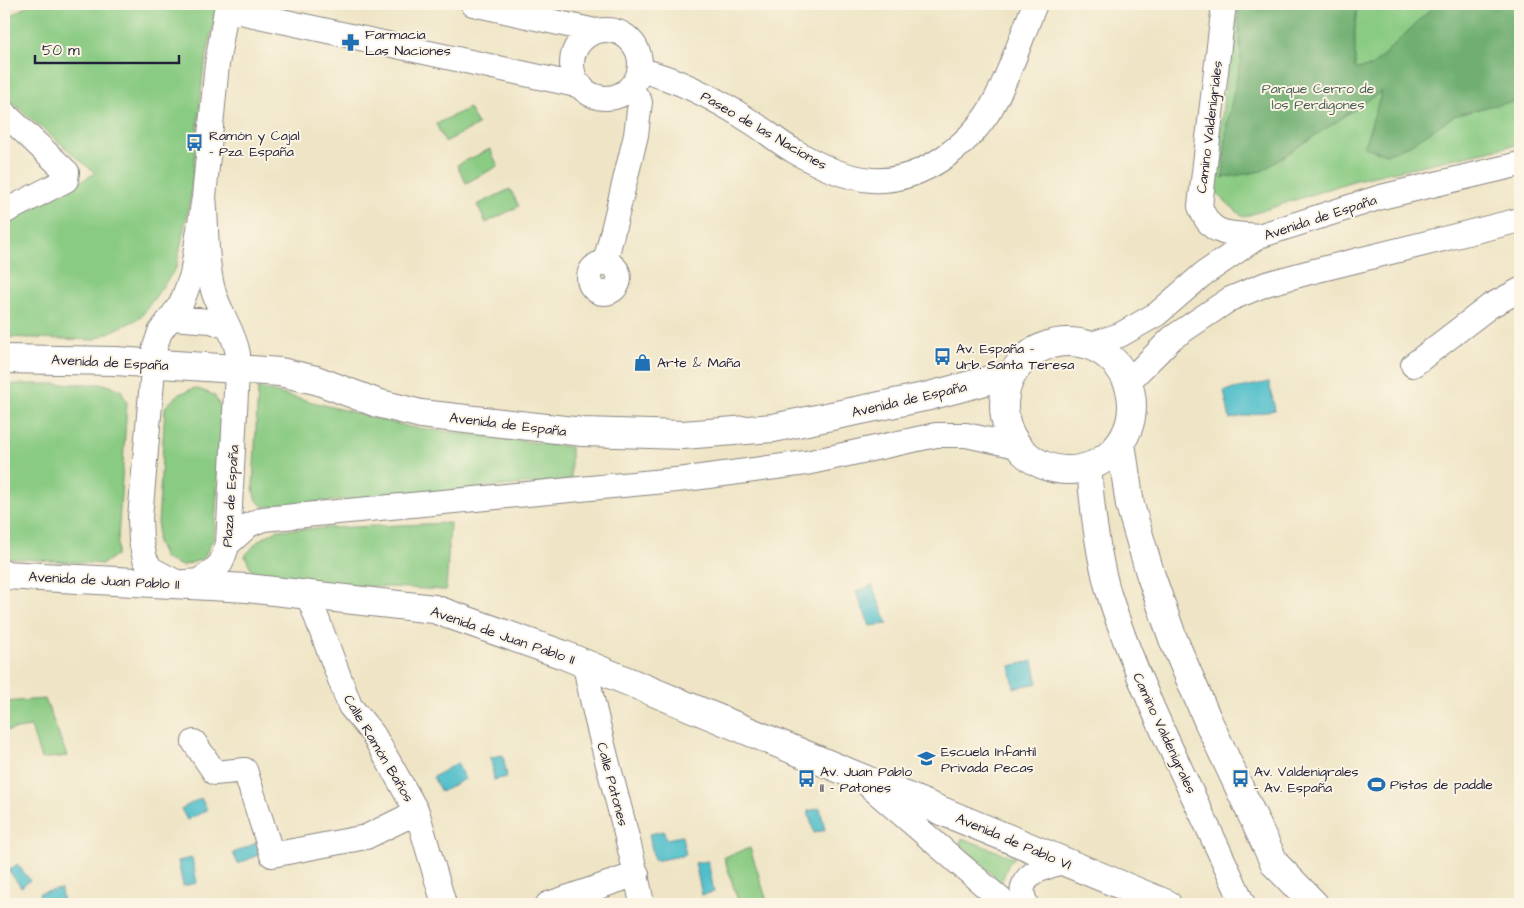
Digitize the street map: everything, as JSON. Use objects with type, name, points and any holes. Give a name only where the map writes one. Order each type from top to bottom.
[{"type":"main road","points":[[1121,444],[1089,467],[1063,471],[1037,463],[1017,446],[1006,423],[1004,398],[1012,374],[1026,357],[1045,345],[1067,341],[1089,344],[1113,359],[1128,382],[1132,414],[1121,444],[1130,506],[1173,639],[1208,721],[1275,864],[1314,904]]},
{"type":"main road","name":"Avenida de España","points":[[4,359],[115,361],[280,372],[316,380],[377,403],[421,414],[583,432],[683,435],[774,428],[929,396],[1012,374]]},
{"type":"main road","name":"Avenida de Juan Pablo II","points":[[4,575],[178,583],[434,609],[584,664],[861,778]]},
{"type":"main road","name":"Avenida de Pablo VI","points":[[861,778],[999,833],[1063,862],[1167,904]]},
{"type":"street","points":[[473,4],[595,32],[617,32],[627,37],[634,45],[638,56],[635,79],[640,102],[637,127],[605,263]]},
{"type":"street","name":"Paseo de las Naciones","points":[[635,79],[678,82],[709,96],[793,151],[848,176],[873,180],[899,176],[937,162],[954,150],[984,119],[996,99],[1035,4]]},
{"type":"street","name":"Camino Valdenigriales","points":[[1224,4],[1200,206],[1205,221],[1218,232],[1259,236]]},
{"type":"street","points":[[178,583],[151,569],[145,559],[141,541],[140,518],[153,365],[155,347],[160,332],[181,304],[192,275],[204,197],[215,84],[227,7],[581,86],[590,93],[600,97],[616,96],[635,79]]},
{"type":"street","points":[[581,86],[572,66],[573,55],[585,37],[595,32]]},
{"type":"street","points":[[4,113],[67,172],[68,176],[66,180],[4,212]]},
{"type":"street","name":"Avenida de España","points":[[1089,344],[1120,335],[1157,314],[1202,275],[1259,236],[1381,197],[1520,164]]},
{"type":"street","name":"Plaza de España","points":[[178,583],[198,581],[211,574],[221,563],[228,544],[238,368],[235,339],[212,286],[204,197]]},
{"type":"street","points":[[1128,382],[1172,338],[1230,299],[1266,284],[1520,220]]},
{"type":"street","points":[[1413,365],[1490,306],[1520,290]]},
{"type":"street","points":[[172,318],[210,321],[228,326]]},
{"type":"street","points":[[228,544],[249,525],[262,519],[686,479],[806,463],[936,435],[966,435],[1017,446]]},
{"type":"street","name":"Camino Valdenigrales","points":[[1089,467],[1092,506],[1109,592],[1142,688],[1203,812],[1243,904]]},
{"type":"street","name":"Calle Ramón Baños","points":[[308,595],[350,706],[373,734],[417,812],[444,904]]},
{"type":"street","name":"Calle Patones","points":[[584,664],[593,712],[637,874],[642,904]]},
{"type":"street","points":[[194,742],[215,773],[245,770],[272,855],[366,837],[417,812]]},
{"type":"street","points":[[861,778],[1006,904]]},
{"type":"street","points":[[1026,904],[1024,890],[1026,880],[1034,872],[1063,862]]},
{"type":"street","points":[[548,904],[637,874]]},
{"type":"green space","points":[[30,4],[218,4],[203,74],[191,195],[176,268],[140,318],[93,340],[4,337],[4,226],[95,173],[4,96],[4,20]]},
{"type":"green space","name":"Parque Cerro de los Perdigones","points":[[1234,4],[1520,4],[1520,144],[1356,180],[1243,217],[1214,191]]},
{"type":"green space","name":"Parque Cerro de los Perdigones","points":[[1238,4],[1357,4],[1355,69],[1371,67],[1436,4],[1520,4],[1520,101],[1490,106],[1454,116],[1410,145],[1386,154],[1364,147],[1382,91],[1262,171],[1223,178],[1227,124],[1241,59]]},
{"type":"green space","points":[[469,108],[478,125],[445,142],[436,124]]},
{"type":"green space","points":[[490,149],[498,166],[466,183],[457,165]]},
{"type":"green space","points":[[510,189],[519,206],[486,223],[477,205]]},
{"type":"green space","points":[[104,384],[121,390],[127,403],[117,554],[103,564],[4,558],[4,385]]},
{"type":"green space","points":[[195,388],[214,395],[223,412],[214,537],[203,559],[182,566],[165,559],[157,542],[165,407],[179,394]]},
{"type":"green space","points":[[258,388],[410,427],[571,447],[571,480],[263,507],[255,498],[253,487]]},
{"type":"green space","points":[[450,523],[446,590],[270,581],[254,575],[245,556],[258,541],[277,530]]},
{"type":"green space","points":[[45,699],[67,756],[41,759],[31,727],[4,731],[4,702]]},
{"type":"green space","points":[[962,838],[1015,858],[1008,865],[1001,883],[960,844]]},
{"type":"green space","points":[[750,848],[768,904],[739,904],[724,857]]},
{"type":"water","points":[[1269,382],[1275,410],[1230,419],[1224,391]]},
{"type":"water","points":[[872,585],[888,624],[870,626],[856,592]]},
{"type":"water","points":[[1033,661],[1038,683],[1014,688],[1010,666]]},
{"type":"water","points":[[503,755],[507,777],[494,780],[491,757]]},
{"type":"water","points":[[457,763],[465,779],[441,792],[433,777]]},
{"type":"water","points":[[201,798],[207,810],[187,820],[181,809]]},
{"type":"water","points":[[820,808],[825,830],[814,833],[808,811]]},
{"type":"water","points":[[664,831],[666,839],[682,836],[686,855],[654,861],[649,834]]},
{"type":"water","points":[[256,843],[260,854],[238,864],[233,853]]},
{"type":"water","points":[[192,858],[197,883],[183,886],[178,861]]},
{"type":"water","points":[[708,861],[714,892],[702,895],[695,863]]},
{"type":"water","points":[[17,864],[30,880],[21,887],[9,871]]},
{"type":"water","points":[[61,889],[63,904],[40,904],[39,893]]},
{"type":"place","name":"Farmacia Las Naciones","points":[[351,42]]},
{"type":"place","name":"Ramón y Cajal - Pza. España","points":[[195,143]]},
{"type":"place","name":"Av. España - Urb. Santa Teresa","points":[[942,356]]},
{"type":"place","name":"Arte & Maña","points":[[643,362]]},
{"type":"place","name":"Escuela Infantil Privada Pecas","points":[[927,759]]},
{"type":"place","name":"Av. Juan Pablo II - Patones","points":[[806,779]]},
{"type":"place","name":"Av. Valdenigrales - Av. España","points":[[1240,779]]},
{"type":"place","name":"Pistas de paddle","points":[[1376,784]]}]
